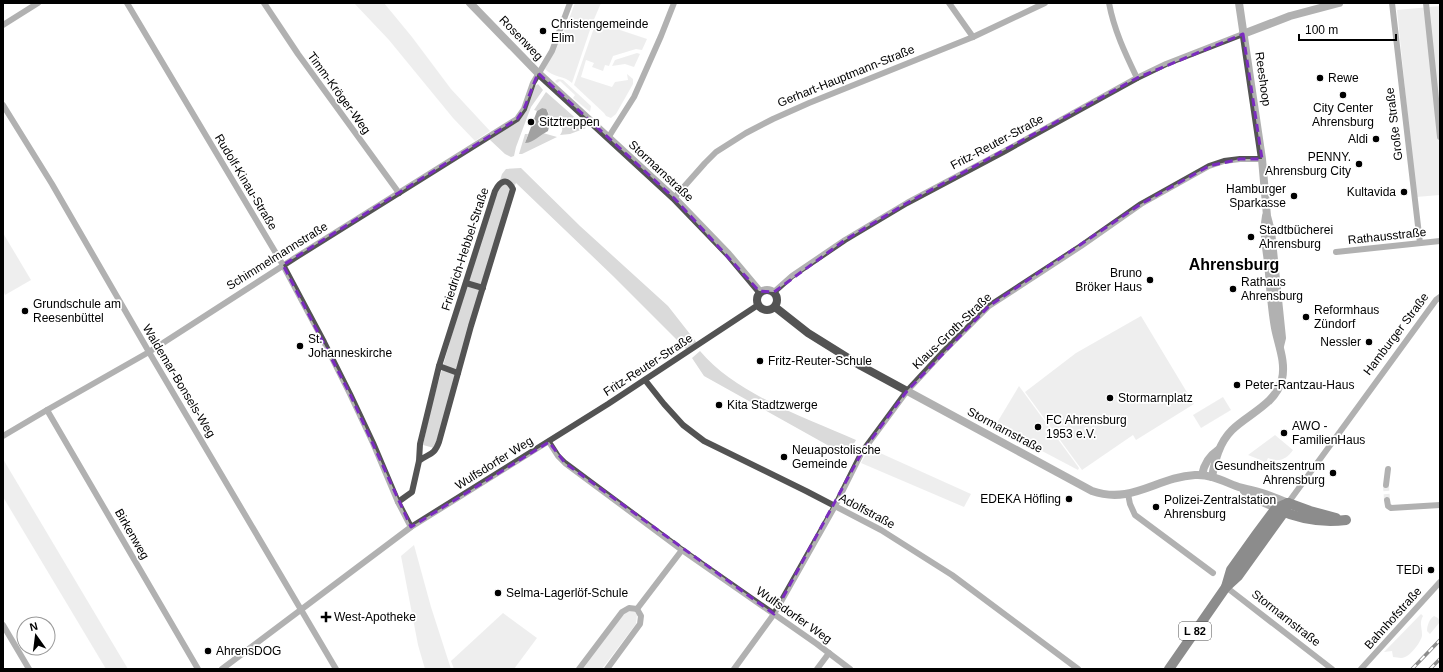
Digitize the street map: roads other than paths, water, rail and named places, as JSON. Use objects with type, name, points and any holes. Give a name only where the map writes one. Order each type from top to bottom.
[{"type":"main road","name":"Hamburger Straße","points":[[1169,669],[1226,587],[1231,570],[1283,508]]},
{"type":"street","points":[[3,25],[38,3]]},
{"type":"street","name":"Rudolf-Kinau-Straße","points":[[127,3],[283,265],[350,394],[398,502],[411,527]]},
{"type":"street","name":"Timm-Kröger-Weg","points":[[264,3],[298,54],[399,193]]},
{"type":"street","name":"Rosenweg","points":[[470,3],[538,73]]},
{"type":"street","name":"Schimmelmannstraße","points":[[3,436],[149,352],[283,265],[517,119],[524,109],[538,73],[552,51],[570,3]]},
{"type":"street","points":[[608,138],[634,97],[674,3]]},
{"type":"street","points":[[949,3],[973,37]]},
{"type":"street","name":"Gerhart-Hauptmann-Straße","points":[[674,198],[705,162],[716,152],[746,133],[809,102],[973,37],[1045,3]]},
{"type":"street","points":[[1109,3],[1118,39],[1137,78]]},
{"type":"street","name":"Reeshoop","points":[[1219,450],[1225,438],[1232,429],[1262,406],[1280,384],[1283,376],[1280,346],[1282,338],[1276,275],[1270,226],[1267,216],[1262,159],[1240,3]]},
{"type":"street","points":[[1244,34],[1290,16],[1339,3]]},
{"type":"street","name":"Große Straße","points":[[1392,3],[1420,243]]},
{"type":"street","points":[[1426,3],[1440,137]]},
{"type":"street","name":"Fritz-Reuter-Straße","points":[[774,292],[792,276],[845,240],[907,203],[1137,78],[1166,64],[1244,34]]},
{"type":"street","name":"Stormarnstraße","points":[[538,73],[674,198],[728,254],[760,292]]},
{"type":"street","name":"Waldemar-Bonsels-Weg","points":[[3,105],[52,184],[336,669]]},
{"type":"street","name":"Klaus-Groth-Straße","points":[[734,669],[774,614],[835,506],[862,452],[907,391],[989,306],[1081,246],[1141,204],[1209,166],[1224,161],[1262,159]]},
{"type":"street","name":"Friedrich-Hebbel-Straße","points":[[398,502],[412,492],[419,461],[420,444],[439,366],[495,191],[499,184],[507,182],[513,189],[436,450],[433,453],[425,455],[419,461]]},
{"type":"street","name":"Rathausstraße","points":[[1336,252],[1440,241]]},
{"type":"street","points":[[466,283],[483,288]]},
{"type":"street","points":[[767,290],[774,292],[778,299],[775,307],[767,310],[762,309],[758,305],[757,299],[760,292],[767,290]]},
{"type":"street","name":"Hamburger Straße","points":[[1283,508],[1431,306],[1440,296]]},
{"type":"street","name":"Fritz-Reuter-Straße","points":[[549,442],[758,305]]},
{"type":"street","name":"Stormarnstraße","points":[[775,307],[808,333],[831,348],[1090,490],[1107,495],[1128,494],[1172,479],[1192,475],[1212,477],[1236,486]]},
{"type":"street","points":[[439,366],[458,373]]},
{"type":"street","name":"Adolfstraße","points":[[645,380],[683,425],[704,441],[881,530],[952,576],[1078,669]]},
{"type":"street","name":"Birkenweg","points":[[47,410],[198,669]]},
{"type":"street","name":"Wulfsdorfer Weg","points":[[222,669],[411,527],[549,442],[558,456],[565,463],[682,550],[850,669]]},
{"type":"street","points":[[1202,475],[1203,468],[1208,458],[1219,450]]},
{"type":"street","points":[[1212,477],[1214,463],[1219,450]]},
{"type":"street","points":[[1386,485],[1388,469]]},
{"type":"street","points":[[1236,486],[1260,501],[1283,508]]},
{"type":"street","points":[[1236,486],[1269,496],[1283,508]]},
{"type":"street","points":[[1128,494],[1130,504],[1135,515],[1213,572]]},
{"type":"street","points":[[1387,500],[1388,506],[1391,508],[1440,505]]},
{"type":"street","points":[[638,608],[682,550]]},
{"type":"street","name":"Bahnhofstraße","points":[[1362,669],[1440,582]]},
{"type":"street","name":"Stormarnstraße","points":[[1226,587],[1332,669]]},
{"type":"street","points":[[579,669],[622,612],[629,608],[638,608]]},
{"type":"street","points":[[608,669],[640,624],[641,616],[638,608]]},
{"type":"street","points":[[3,625],[29,669]]},
{"type":"street","points":[[817,669],[829,653]]},
{"type":"tunnel","points":[[1386,485],[1387,500]]},
{"type":"railway","points":[[1412,669],[1440,640]]},
{"type":"railway","points":[[1430,669],[1440,659]]},
{"type":"place","name":"Christengemeinde Elim","points":[[543,31]]},
{"type":"place","name":"Rewe","points":[[1320,78]]},
{"type":"place","name":"City Center Ahrensburg","points":[[1343,95]]},
{"type":"place","name":"Sitztreppen","points":[[531,122]]},
{"type":"place","name":"Aldi","points":[[1376,139]]},
{"type":"place","name":"PENNY. Ahrensburg City","points":[[1359,164]]},
{"type":"place","name":"Kultavida","points":[[1404,192]]},
{"type":"place","name":"Hamburger Sparkasse","points":[[1294,196]]},
{"type":"place","name":"Stadtbücherei Ahrensburg","points":[[1251,237]]},
{"type":"place","name":"Bruno Bröker Haus","points":[[1150,280]]},
{"type":"place","name":"Rathaus Ahrensburg","points":[[1233,289]]},
{"type":"place","name":"Grundschule am Reesenbüttel","points":[[25,311]]},
{"type":"place","name":"Reformhaus Zündorf","points":[[1306,317]]},
{"type":"place","name":"Nessler","points":[[1369,342]]},
{"type":"place","name":"St. Johanneskirche","points":[[300,346]]},
{"type":"place","name":"Fritz-Reuter-Schule","points":[[760,361]]},
{"type":"place","name":"Peter-Rantzau-Haus","points":[[1237,385]]},
{"type":"place","name":"Stormarnplatz","points":[[1110,398]]},
{"type":"place","name":"Kita Stadtzwerge","points":[[719,405]]},
{"type":"place","name":"FC Ahrensburg 1953 e.V.","points":[[1038,427]]},
{"type":"place","name":"AWO - FamilienHaus","points":[[1284,433]]},
{"type":"place","name":"Neuapostolische Gemeinde","points":[[784,457]]},
{"type":"place","name":"Gesundheitszentrum Ahrensburg","points":[[1333,473]]},
{"type":"place","name":"EDEKA Höfling","points":[[1069,499]]},
{"type":"place","name":"Polizei-Zentralstation Ahrensburg","points":[[1156,507]]},
{"type":"place","name":"TEDi","points":[[1431,570]]},
{"type":"place","name":"Selma-Lagerlöf-Schule","points":[[498,593]]},
{"type":"place","name":"West-Apotheke","points":[[326,617]]},
{"type":"place","name":"AhrensDOG","points":[[208,651]]},
{"type":"district","name":"Ahrensburg","points":[[1234,264]]}]
